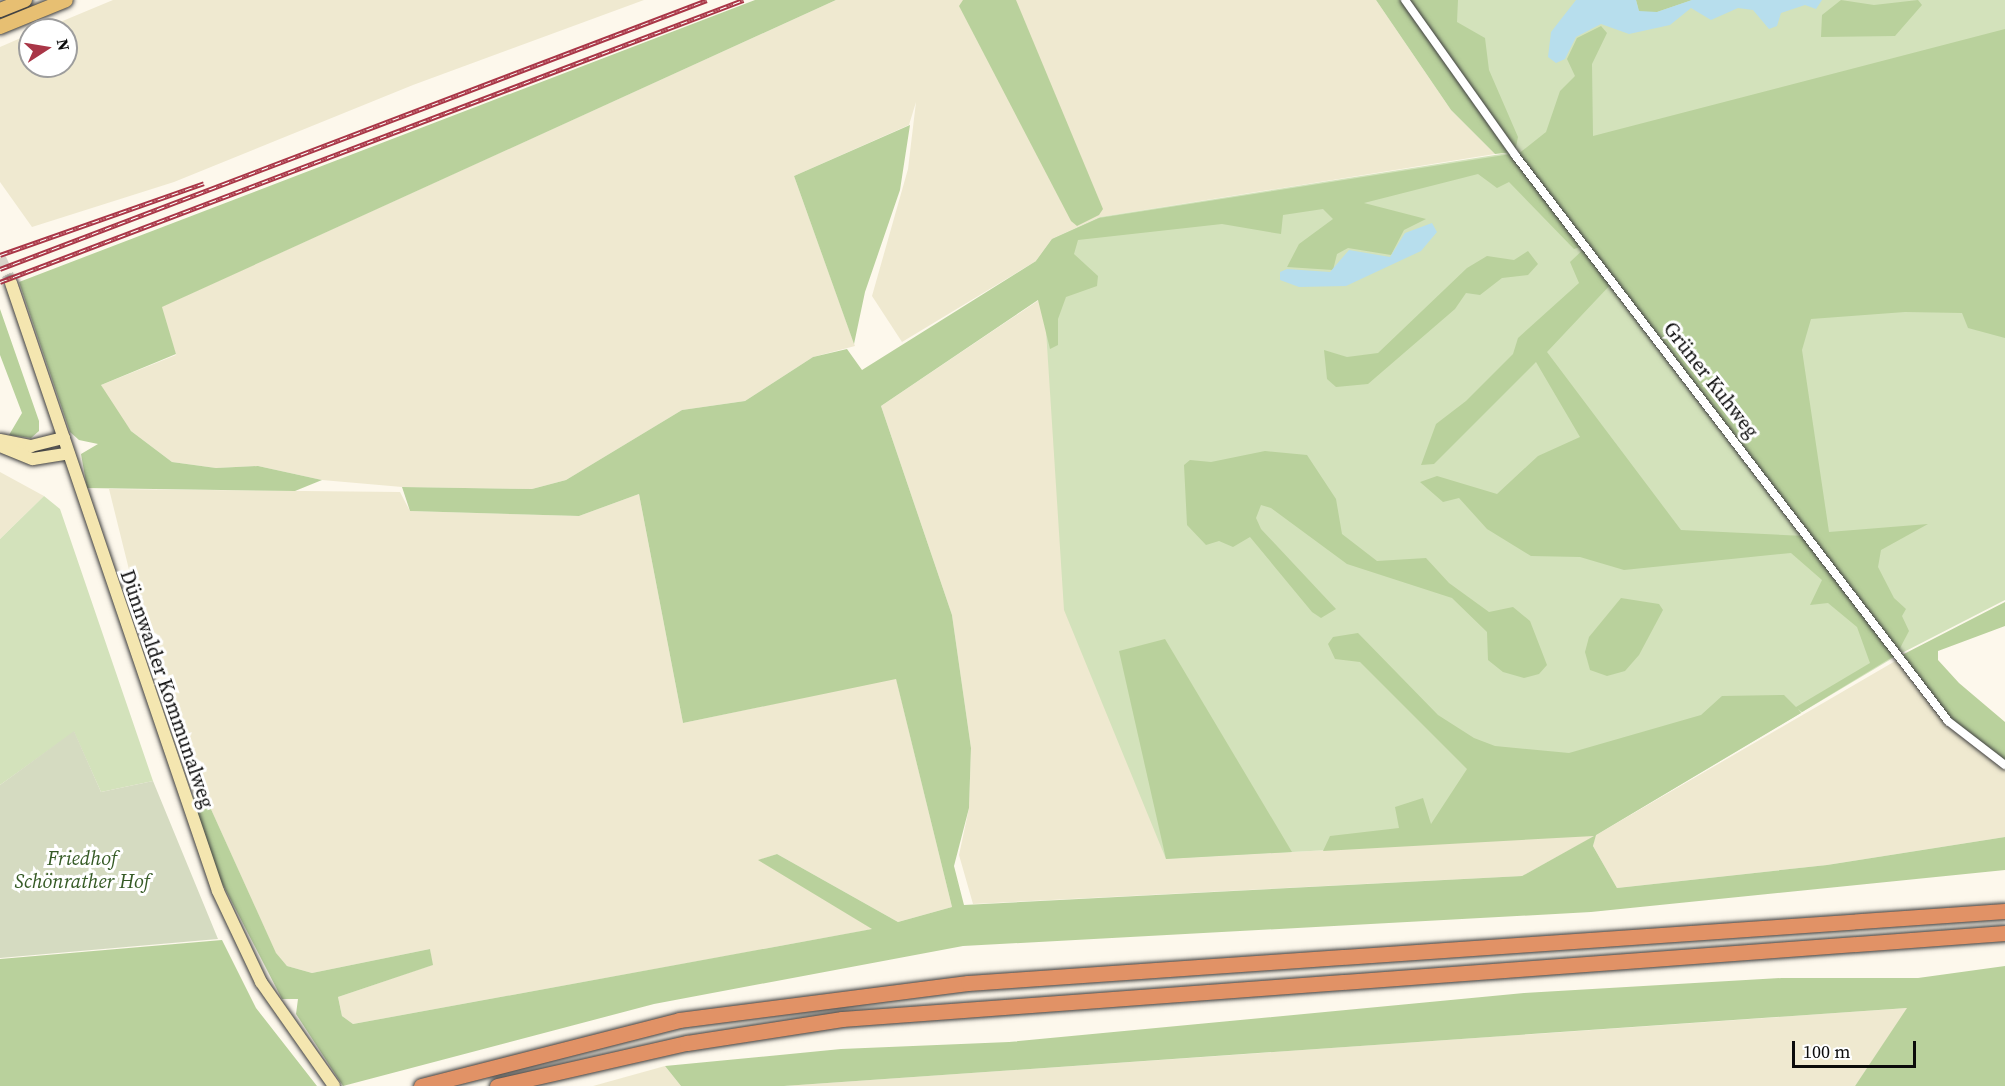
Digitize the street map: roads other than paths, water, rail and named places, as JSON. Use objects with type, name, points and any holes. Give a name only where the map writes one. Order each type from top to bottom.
[{"type":"highway","points":[[421,1086],[679,1020],[968,983],[2005,911]]},
{"type":"highway","points":[[497,1086],[765,1029],[1027,1003],[2005,933]]},
{"type":"main road","points":[[0,10],[24,0]]},
{"type":"main road","points":[[0,27],[66,0]]},
{"type":"main road","name":"Dünnwalder Kommunalweg","points":[[11,283],[218,891],[261,982],[334,1086]]},
{"type":"main road","points":[[0,440],[31,446],[64,438]]},
{"type":"main road","points":[[0,446],[33,459],[69,453]]},
{"type":"street","name":"Grüner Kuhweg","points":[[1405,0],[1515,155],[1948,721],[2005,765]]},
{"type":"water","points":[[1576,0],[1636,0],[1639,11],[1657,12],[1692,0],[1822,0],[1816,9],[1805,5],[1781,13],[1777,26],[1769,29],[1753,10],[1738,8],[1711,20],[1691,8],[1670,25],[1629,34],[1601,24],[1576,37],[1565,59],[1556,63],[1548,57],[1551,32]]},
{"type":"water","points":[[1432,223],[1437,232],[1421,251],[1346,286],[1299,287],[1280,280],[1280,272],[1287,269],[1330,272],[1349,250],[1390,257],[1405,233]]},
{"type":"tunnel","points":[[0,258],[11,283]]},
{"type":"railway","points":[[0,269],[707,0]]},
{"type":"railway","points":[[0,282],[743,0]]},
{"type":"railway","points":[[0,255],[204,183]]},
{"type":"park label","name":"Friedhof Schönrather Hof","points":[[82,870]]}]
